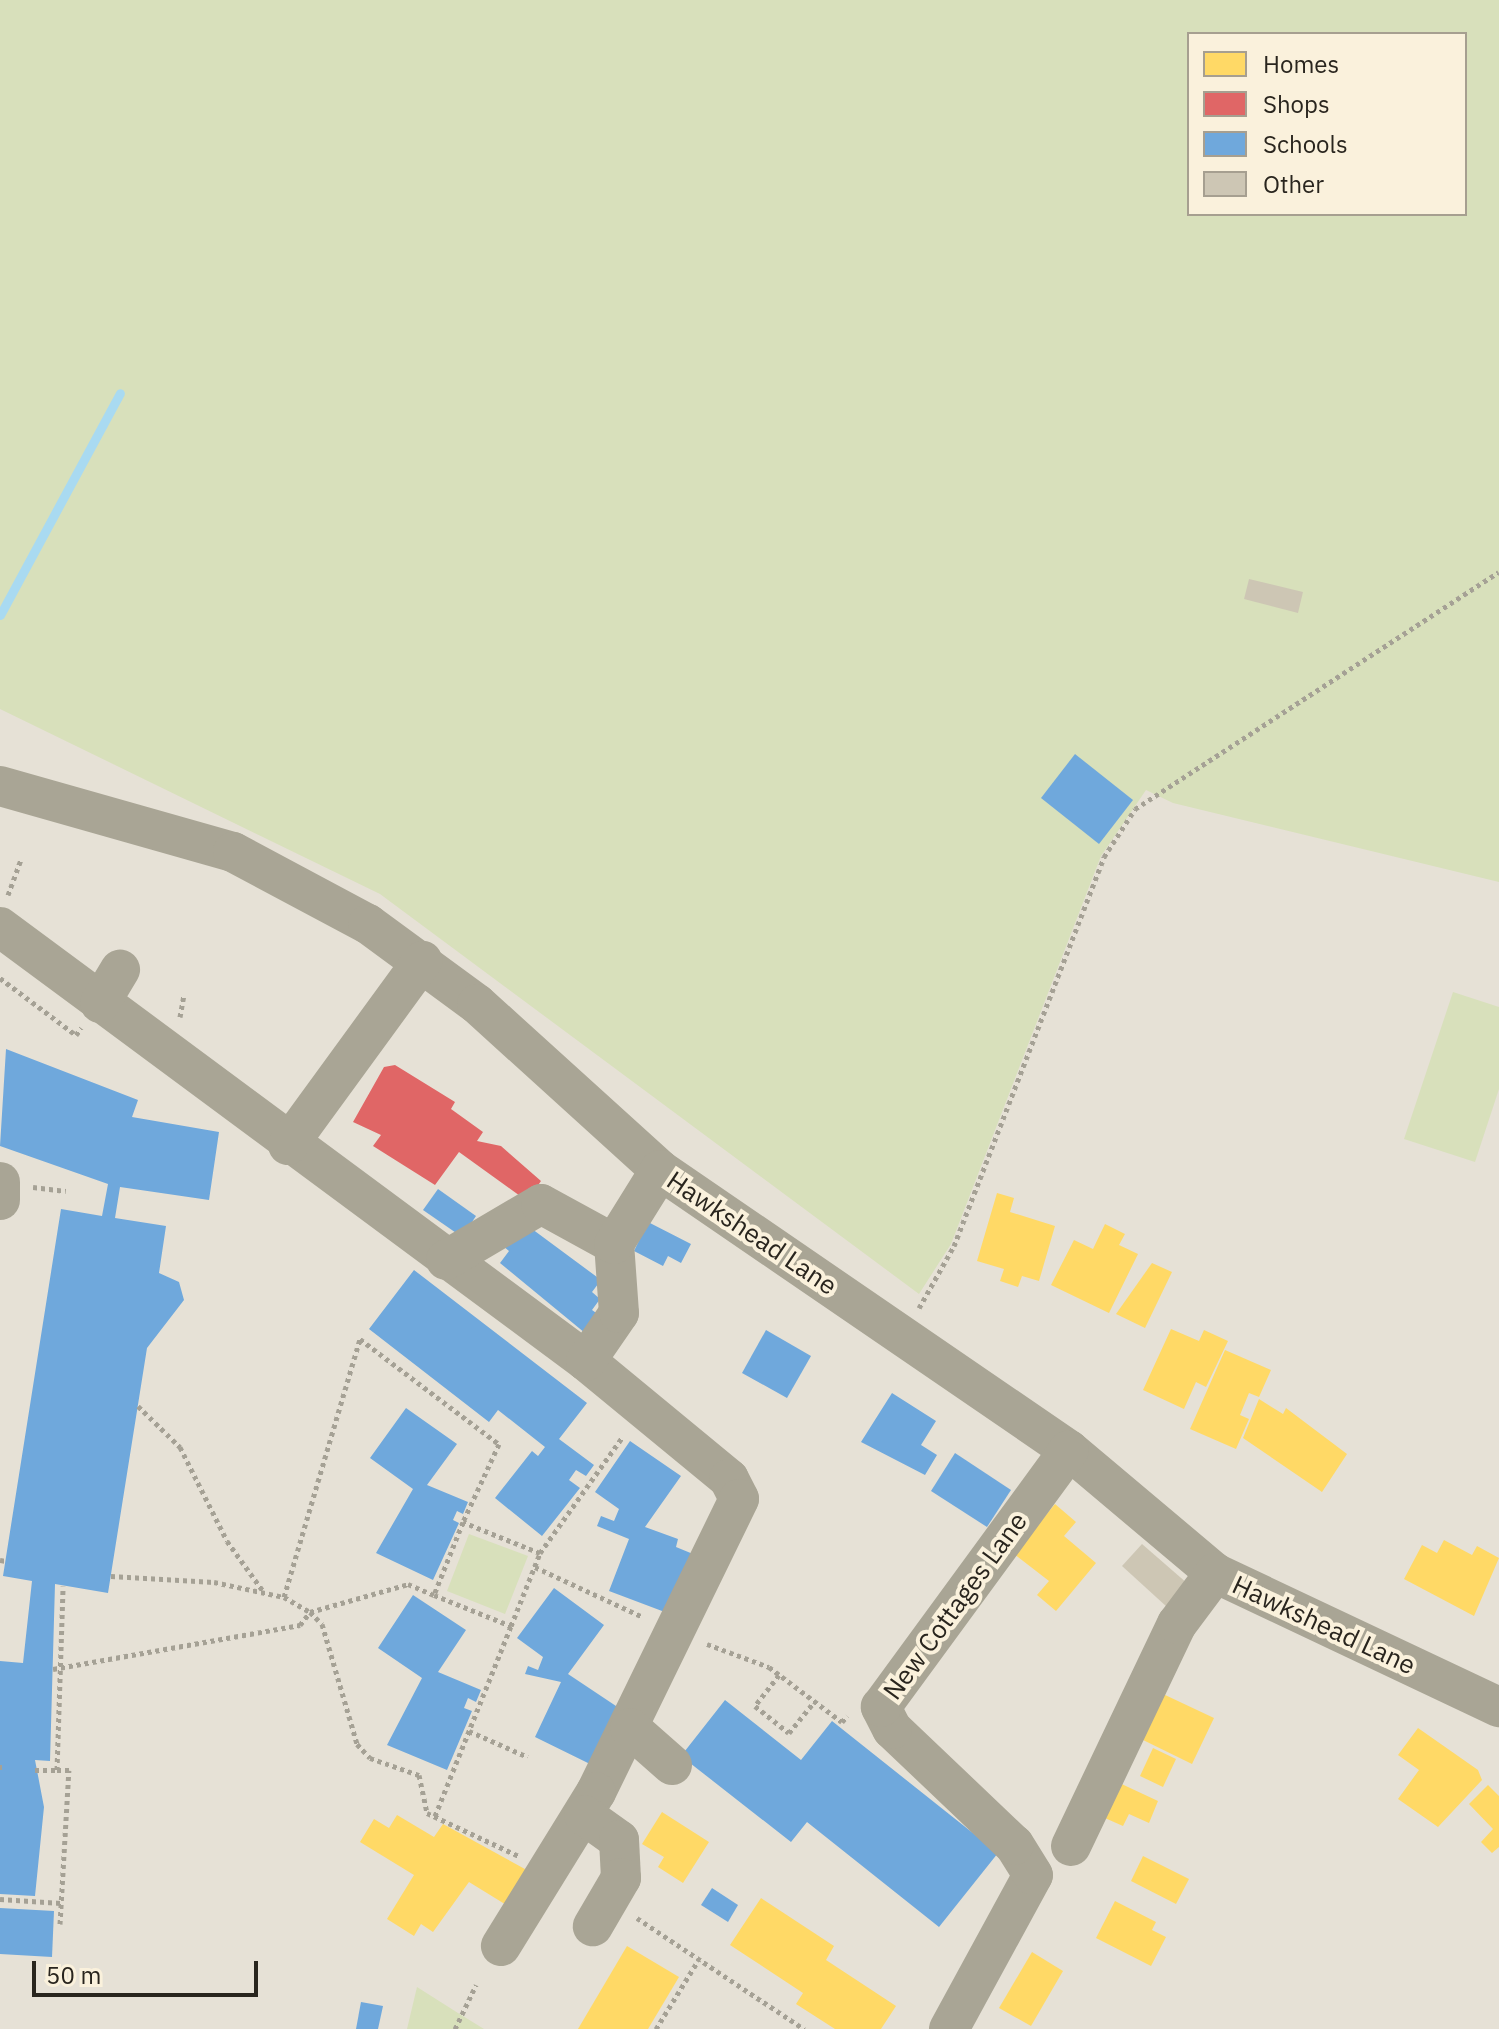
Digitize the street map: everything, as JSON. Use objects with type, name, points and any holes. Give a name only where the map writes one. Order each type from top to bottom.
[{"type":"street","name":"Hawkshead Lane","points":[[0,786],[233,852],[422,961],[660,1170],[1069,1450],[1215,1573],[1499,1707]]},
{"type":"street","points":[[1,919],[288,1145],[586,1361],[729,1479],[739,1499],[679,1634],[630,1728],[584,1796],[549,1870],[501,1946]]},
{"type":"street","points":[[288,1145],[422,961]]},
{"type":"street","points":[[586,1361],[619,1313],[614,1244],[660,1170]]},
{"type":"street","points":[[0,1182],[0,1200]]},
{"type":"street","points":[[446,1260],[541,1204],[614,1244]]},
{"type":"street","name":"New Cottages Lane","points":[[949,2029],[1033,1875],[1014,1845],[892,1729],[881,1707],[1069,1450]]},
{"type":"street","points":[[1071,1846],[1177,1624],[1215,1573]]},
{"type":"street","points":[[630,1728],[672,1765]]},
{"type":"street","points":[[584,1796],[619,1840],[621,1878],[601,1913]]},
{"type":"path","points":[[903,1337],[954,1246],[1104,857],[1135,809],[1499,572]]},
{"type":"path","points":[[1,919],[21,859]]},
{"type":"path","points":[[0,978],[76,1035],[101,1000]]},
{"type":"path","points":[[284,1597],[360,1339],[499,1444],[434,1595]]},
{"type":"path","points":[[138,1406],[180,1447],[227,1541],[264,1592]]},
{"type":"path","points":[[435,1816],[540,1553],[642,1409]]},
{"type":"path","points":[[463,1522],[540,1553]]},
{"type":"path","points":[[535,1567],[679,1634],[779,1675],[842,1722],[849,1714]]},
{"type":"path","points":[[111,1576],[264,1592],[284,1597],[310,1612],[322,1624],[357,1744],[370,1758],[419,1775],[427,1813],[549,1870]]},
{"type":"path","points":[[56,1669],[300,1625],[310,1612],[408,1584],[511,1626]]},
{"type":"path","points":[[57,1770],[56,1669],[63,1586]]},
{"type":"path","points":[[779,1675],[755,1706],[789,1733],[814,1702]]},
{"type":"path","points":[[469,1731],[528,1757]]},
{"type":"path","points":[[35,1770],[69,1770],[60,1924]]},
{"type":"path","points":[[0,1899],[61,1903]]},
{"type":"path","points":[[601,1913],[699,1959],[804,2029]]},
{"type":"path","points":[[656,2029],[699,1959]]},
{"type":"path","points":[[455,2029],[476,1985]]},
{"type":"green space","points":[[0,0],[1499,0],[1499,882],[1173,803],[1146,790],[1101,856],[951,1244],[919,1294],[380,894],[0,709]]},
{"type":"green space","points":[[1453,992],[1499,1007],[1499,1089],[1475,1162],[1404,1139]]},
{"type":"green space","points":[[469,1534],[528,1556],[505,1614],[447,1591]]},
{"type":"green space","points":[[417,1987],[458,2013],[484,2029],[407,2029]]},
{"type":"building: Homes","points":[[997,1193],[1014,1198],[1010,1212],[1055,1226],[1039,1281],[1022,1276],[1018,1287],[1000,1281],[1004,1269],[977,1261]]},
{"type":"building: Homes","points":[[1105,1224],[1125,1234],[1119,1245],[1138,1254],[1109,1313],[1051,1285],[1074,1240],[1093,1249]]},
{"type":"building: Homes","points":[[1152,1263],[1172,1272],[1145,1328],[1116,1314]]},
{"type":"building: Homes","points":[[1171,1329],[1199,1341],[1204,1330],[1228,1341],[1206,1387],[1196,1382],[1184,1409],[1143,1390]]},
{"type":"building: Homes","points":[[1225,1350],[1271,1370],[1259,1397],[1249,1393],[1240,1415],[1249,1419],[1236,1449],[1190,1429]]},
{"type":"building: Homes","points":[[1259,1399],[1283,1414],[1286,1408],[1347,1454],[1322,1492],[1243,1438]]},
{"type":"building: Homes","points":[[1055,1504],[1076,1522],[1064,1536],[1096,1563],[1056,1611],[1037,1595],[1049,1581],[1014,1554]]},
{"type":"building: Homes","points":[[1444,1540],[1472,1555],[1477,1546],[1499,1558],[1474,1616],[1404,1579],[1422,1545],[1437,1553]]},
{"type":"building: Homes","points":[[1163,1694],[1214,1718],[1192,1764],[1141,1739]]},
{"type":"building: Homes","points":[[1418,1728],[1478,1770],[1482,1780],[1438,1827],[1398,1799],[1419,1770],[1398,1755]]},
{"type":"building: Homes","points":[[1153,1748],[1176,1759],[1163,1787],[1140,1776]]},
{"type":"building: Homes","points":[[1113,1780],[1158,1801],[1149,1823],[1129,1814],[1123,1826],[1098,1815]]},
{"type":"building: Homes","points":[[1488,1785],[1499,1796],[1499,1847],[1492,1853],[1481,1842],[1493,1829],[1469,1804]]},
{"type":"building: Homes","points":[[662,1812],[709,1842],[683,1883],[658,1867],[664,1857],[642,1844]]},
{"type":"building: Homes","points":[[397,1815],[434,1837],[443,1824],[534,1874],[513,1909],[469,1882],[433,1932],[421,1924],[414,1936],[387,1919],[414,1875],[360,1842],[374,1819],[389,1828]]},
{"type":"building: Homes","points":[[1143,1856],[1189,1879],[1176,1904],[1131,1881]]},
{"type":"building: Homes","points":[[761,1898],[834,1946],[826,1960],[896,2006],[881,2029],[835,2029],[796,2004],[803,1993],[730,1945]]},
{"type":"building: Homes","points":[[1115,1901],[1156,1922],[1152,1930],[1166,1937],[1151,1966],[1096,1938]]},
{"type":"building: Homes","points":[[627,1946],[679,1977],[648,2029],[578,2029]]},
{"type":"building: Homes","points":[[1032,1952],[1063,1971],[1031,2026],[999,2008]]},
{"type":"building: Shops","points":[[395,1065],[455,1102],[451,1109],[483,1132],[477,1141],[501,1146],[541,1181],[527,1201],[459,1152],[435,1185],[373,1146],[381,1135],[353,1122],[384,1067]]},
{"type":"building: Schools","points":[[1075,754],[1133,800],[1099,844],[1041,798]]},
{"type":"building: Schools","points":[[6,1049],[138,1100],[132,1117],[219,1132],[209,1200],[120,1187],[115,1218],[166,1226],[159,1273],[179,1282],[184,1300],[147,1348],[108,1593],[55,1584],[50,1761],[35,1760],[44,1807],[35,1896],[0,1894],[0,1661],[23,1663],[32,1581],[3,1576],[61,1209],[102,1216],[108,1184],[0,1146]]},
{"type":"building: Schools","points":[[438,1189],[476,1216],[462,1237],[423,1210]]},
{"type":"building: Schools","points":[[648,1222],[691,1244],[681,1263],[668,1256],[663,1266],[634,1251]]},
{"type":"building: Schools","points":[[528,1226],[601,1280],[592,1292],[600,1299],[592,1310],[599,1315],[585,1333],[500,1263],[509,1251],[503,1246]]},
{"type":"building: Schools","points":[[414,1270],[587,1403],[559,1439],[594,1465],[586,1476],[576,1470],[569,1480],[580,1488],[542,1536],[495,1498],[532,1451],[538,1456],[545,1447],[498,1410],[489,1422],[369,1329]]},
{"type":"building: Schools","points":[[766,1330],[811,1356],[787,1398],[742,1373]]},
{"type":"building: Schools","points":[[892,1393],[936,1421],[921,1445],[937,1455],[925,1475],[861,1442]]},
{"type":"building: Schools","points":[[406,1408],[457,1444],[427,1485],[468,1502],[463,1514],[457,1511],[453,1520],[459,1523],[433,1580],[376,1553],[413,1489],[370,1458]]},
{"type":"building: Schools","points":[[630,1441],[681,1476],[645,1527],[678,1539],[676,1547],[693,1554],[670,1614],[609,1591],[629,1539],[597,1526],[601,1516],[614,1521],[619,1509],[595,1492]]},
{"type":"building: Schools","points":[[955,1453],[1011,1490],[987,1527],[931,1491]]},
{"type":"building: Schools","points":[[554,1588],[604,1625],[568,1674],[619,1708],[592,1765],[535,1737],[561,1682],[525,1674],[528,1666],[538,1670],[543,1657],[517,1638]]},
{"type":"building: Schools","points":[[413,1595],[466,1630],[438,1672],[481,1690],[476,1702],[468,1698],[464,1708],[472,1711],[447,1770],[387,1745],[422,1678],[378,1648]]},
{"type":"building: Schools","points":[[725,1700],[801,1760],[832,1721],[998,1853],[939,1927],[807,1822],[791,1842],[681,1756]]},
{"type":"building: Schools","points":[[712,1888],[738,1905],[728,1922],[701,1905]]},
{"type":"building: Schools","points":[[0,1908],[54,1911],[52,1957],[0,1954]]},
{"type":"building: Schools","points":[[361,2002],[383,2006],[378,2029],[356,2029]]},
{"type":"building: Other","points":[[1249,579],[1303,592],[1298,613],[1244,599]]},
{"type":"building: Other","points":[[1142,1544],[1188,1584],[1167,1607],[1122,1566]]},
{"type":"waterway","points":[[0,615],[120,393]]}]
